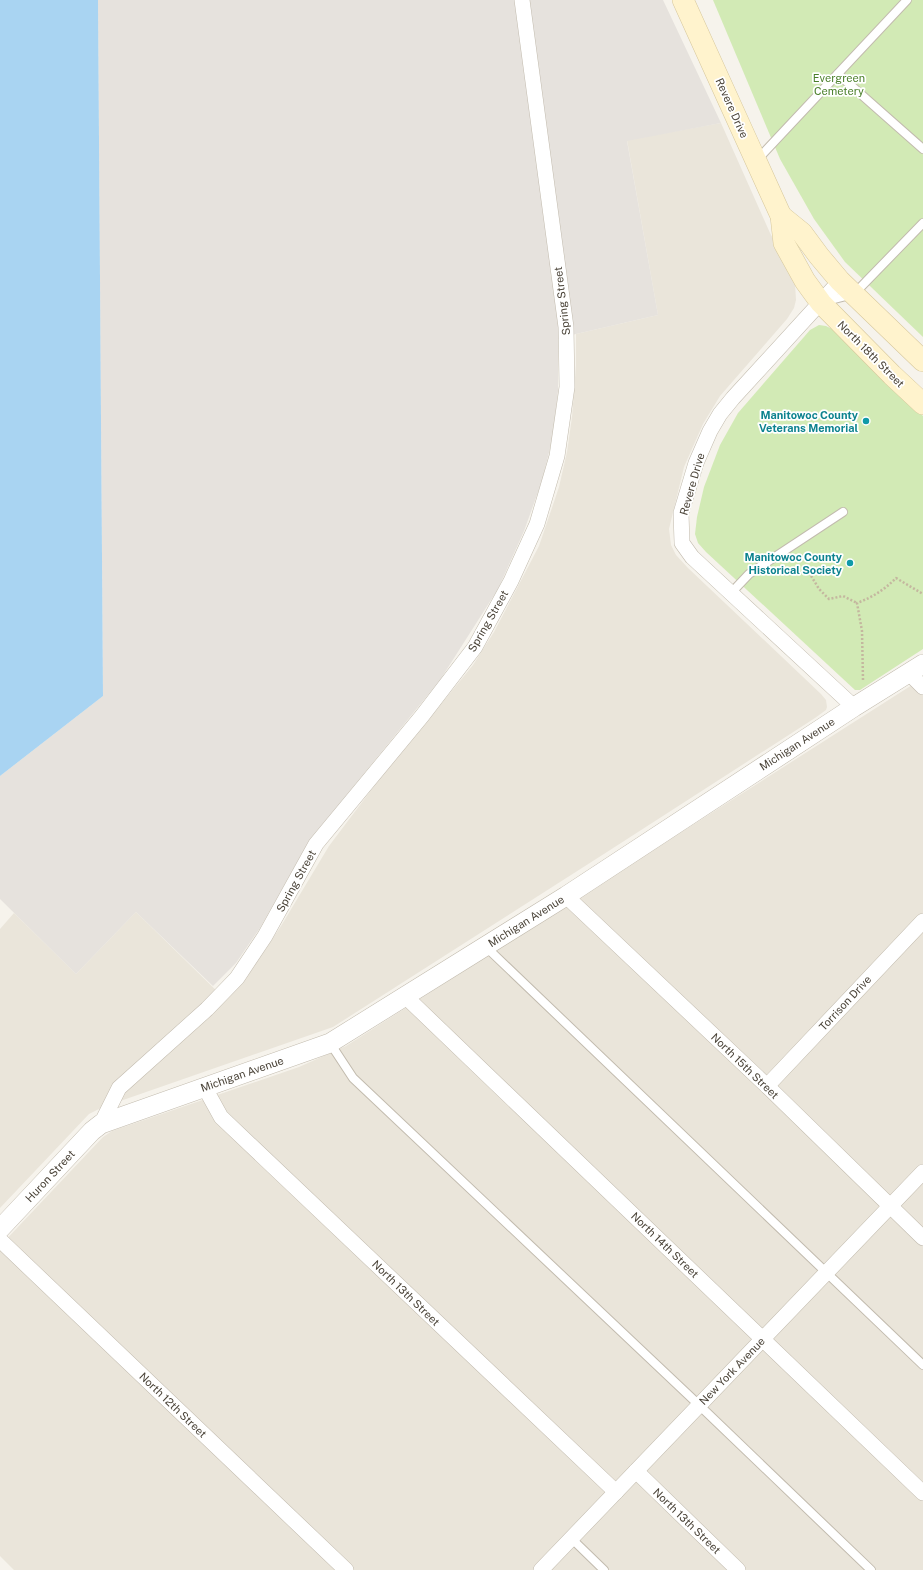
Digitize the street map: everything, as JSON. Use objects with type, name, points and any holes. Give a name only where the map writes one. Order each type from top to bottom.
[{"type":"main road","name":"Revere Drive","points":[[683,0],[781,216],[784,243],[805,281],[821,303]]},
{"type":"main road","name":"Revere Drive","points":[[781,216],[802,233],[819,256],[847,287]]},
{"type":"main road","points":[[847,287],[923,361]]},
{"type":"main road","name":"North 18th Street","points":[[821,303],[892,375],[923,404]]},
{"type":"street","name":"Spring Street","points":[[101,1124],[119,1088],[207,1009],[237,978],[265,936],[316,844],[422,716],[475,647],[511,581],[537,524],[557,456],[566,387],[566,327],[522,0]]},
{"type":"street","name":"Revere Drive","points":[[847,287],[821,303],[720,414],[710,431],[696,463],[681,513],[682,543],[692,556],[854,707]]},
{"type":"street","name":"Michigan Avenue","points":[[101,1124],[330,1043],[566,896],[854,707],[916,669]]},
{"type":"street","points":[[916,669],[923,687]]},
{"type":"street","name":"North 15th Street","points":[[566,896],[767,1086],[923,1238]]},
{"type":"street","name":"Torrison Drive","points":[[767,1086],[923,921]]},
{"type":"street","name":"North 14th Street","points":[[406,997],[923,1493]]},
{"type":"street","name":"North 13th Street","points":[[205,1088],[221,1116],[616,1492]]},
{"type":"street","name":"Huron Street","points":[[0,1229],[92,1131],[101,1124]]},
{"type":"street","name":"New York Avenue","points":[[541,1570],[923,1172]]},
{"type":"street","name":"North 12th Street","points":[[0,1240],[346,1570]]},
{"type":"street","name":"North 13th Street","points":[[636,1471],[738,1570]]},
{"type":"lane","points":[[756,161],[907,0]]},
{"type":"lane","points":[[838,74],[923,149]]},
{"type":"lane","points":[[847,287],[923,223]]},
{"type":"lane","points":[[731,593],[749,574],[842,512]]},
{"type":"lane","points":[[485,946],[923,1365]]},
{"type":"lane","points":[[330,1043],[353,1078],[871,1570]]},
{"type":"lane","points":[[572,1539],[604,1570]]},
{"type":"path","points":[[807,569],[819,590],[829,599],[843,596],[857,603],[873,597],[885,589],[896,578],[923,594]]},
{"type":"path","points":[[857,603],[862,631],[863,680]]},
{"type":"shaded area","points":[[98,0],[663,0],[721,123],[627,141],[658,315],[558,339],[558,391],[553,436],[542,481],[524,531],[498,589],[440,680],[309,841],[260,928],[236,963],[213,986],[136,912],[76,974],[0,899],[0,776],[103,696]]},
{"type":"shaded area","points":[[721,123],[770,233],[790,271],[795,283],[796,300],[794,308],[787,319],[720,396],[703,424],[684,467],[669,529],[671,545],[676,555],[688,568],[821,694],[826,700],[826,710],[333,1027],[103,1107],[89,1114],[0,1208],[0,929],[14,913],[76,974],[136,912],[226,1000],[237,989],[281,926],[329,846],[378,781],[473,665],[494,632],[539,546],[559,487],[567,452],[572,417],[576,365],[576,334],[658,315],[627,140]]},
{"type":"shaded area","points":[[923,678],[923,1570],[14,1570],[0,1556],[0,1246],[103,1137],[112,1131],[299,1067],[346,1046]]},
{"type":"green space","name":"Evergreen Cemetery","points":[[713,0],[923,0],[923,337],[845,262],[814,219],[780,159]]},
{"type":"green space","points":[[819,325],[832,329],[923,416],[923,649],[860,690],[855,690],[706,552],[698,543],[695,534],[697,517],[704,487],[720,445],[738,413],[810,330]]},
{"type":"water","points":[[0,0],[98,0],[103,696],[0,776]]},
{"type":"place","name":"Manitowoc County Veterans Memorial","points":[[866,421]]},
{"type":"place","name":"Manitowoc County Historical Society","points":[[850,563]]}]
